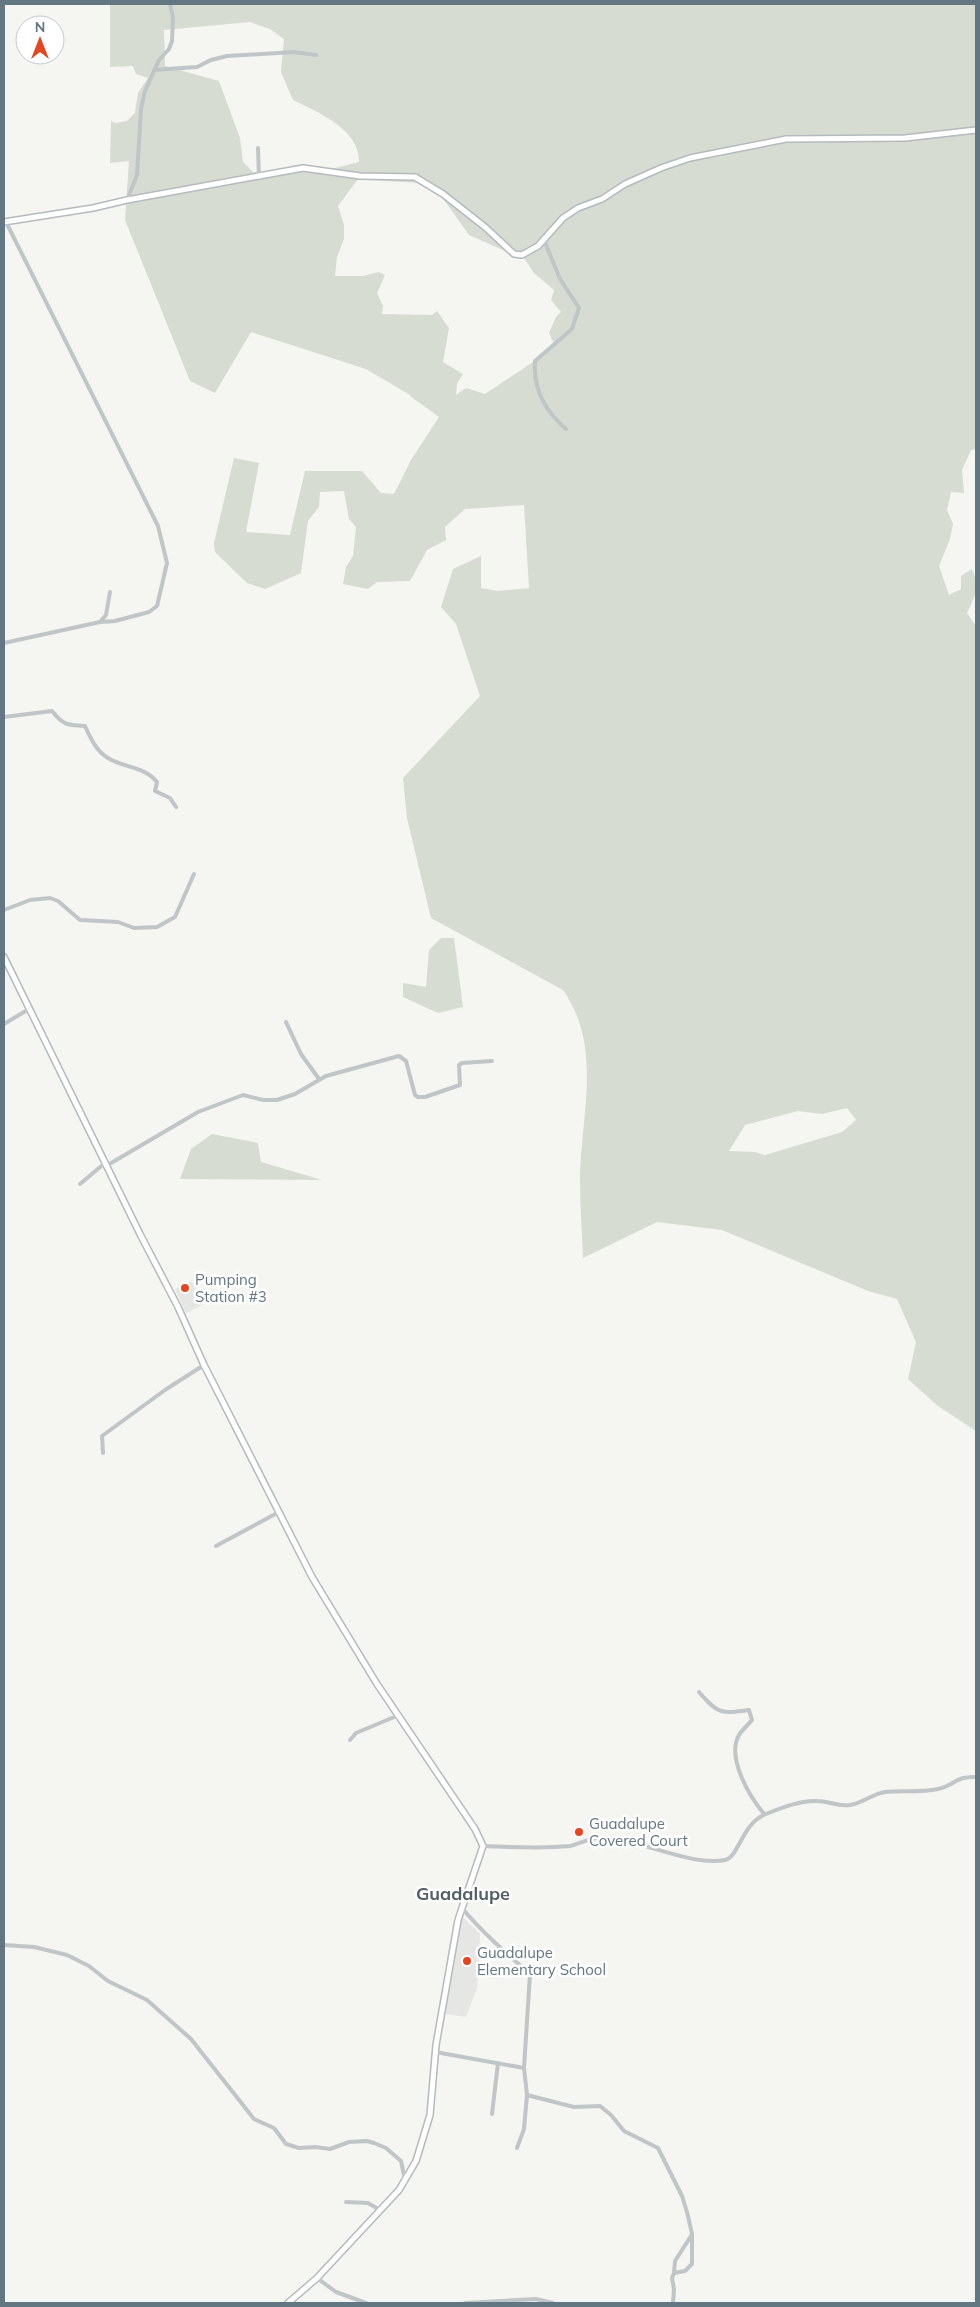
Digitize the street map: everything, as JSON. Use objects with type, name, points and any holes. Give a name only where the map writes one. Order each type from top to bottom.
[{"type":"main road","points":[[5,222],[93,208],[126,200],[302,168],[360,176],[415,177],[444,194],[485,227],[514,254],[522,255],[538,246],[563,218],[578,208],[602,199],[625,184],[660,168],[718,151],[786,139],[905,138],[976,130]]},
{"type":"main road","points":[[4,957],[178,1307],[204,1366],[278,1512],[331,1609],[377,1684],[475,1829],[483,1846],[462,1908],[442,2000],[435,2052],[432,2097],[427,2125],[416,2161],[406,2181],[380,2210],[317,2278],[288,2303]]},
{"type":"street","points":[[126,200],[137,175],[141,109],[145,91],[154,70],[172,42],[173,18],[170,4]]},
{"type":"street","points":[[154,70],[197,67],[211,60],[227,56],[294,52],[316,54]]},
{"type":"street","points":[[258,148],[259,177]]},
{"type":"street","points":[[4,643],[100,622],[115,621],[149,612],[157,606],[166,571],[165,555],[158,526],[5,222]]},
{"type":"street","points":[[544,240],[560,280],[579,308],[572,330],[535,360],[534,374],[546,409],[566,428]]},
{"type":"street","points":[[100,622],[106,615],[111,598],[110,592]]},
{"type":"street","points":[[4,717],[52,711],[61,722],[71,726],[85,726],[93,743],[107,758],[151,775],[156,782],[155,791],[170,798],[176,807]]},
{"type":"street","points":[[4,910],[30,900],[50,898],[58,902],[80,920],[118,922],[134,928],[157,927],[175,917],[194,874]]},
{"type":"street","points":[[4,1024],[29,1009]]},
{"type":"street","points":[[286,1022],[301,1054],[319,1079]]},
{"type":"street","points":[[80,1184],[106,1165],[198,1112],[243,1095],[262,1100],[277,1100],[305,1089],[319,1079],[400,1056],[406,1061],[415,1095],[425,1097],[460,1085],[459,1065],[462,1062],[492,1061]]},
{"type":"street","points":[[103,1453],[102,1436],[165,1390],[204,1366]]},
{"type":"street","points":[[216,1546],[278,1512]]},
{"type":"street","points":[[700,1692],[718,1712],[727,1713],[749,1710],[752,1720],[738,1736],[736,1749],[740,1773],[754,1802],[764,1814]]},
{"type":"street","points":[[350,1740],[356,1733],[398,1715]]},
{"type":"street","points":[[483,1846],[548,1847],[572,1845],[599,1838],[619,1840],[683,1856],[714,1861],[726,1860],[735,1853],[747,1829],[764,1814],[802,1802],[816,1800],[842,1806],[850,1805],[878,1794],[915,1793],[941,1789],[959,1778],[976,1777]]},
{"type":"street","points":[[462,1908],[478,1927],[530,1974],[524,2068],[527,2095],[524,2129],[517,2148]]},
{"type":"street","points":[[4,1945],[34,1947],[67,1955],[88,1966],[108,1981],[147,2000],[191,2038],[254,2119],[274,2128],[286,2144],[299,2148],[315,2147],[330,2149],[349,2142],[367,2141],[374,2143],[386,2148],[400,2161],[403,2178],[406,2181]]},
{"type":"street","points":[[435,2052],[524,2068]]},
{"type":"street","points":[[492,2114],[498,2063]]},
{"type":"street","points":[[527,2095],[574,2107],[600,2106],[604,2108],[624,2131],[658,2148],[682,2196],[692,2234],[692,2264],[685,2271],[674,2273]]},
{"type":"street","points":[[346,2202],[368,2204],[380,2210]]},
{"type":"street","points":[[673,2303],[674,2289],[672,2278],[675,2260],[692,2234]]},
{"type":"street","points":[[317,2278],[336,2292],[366,2303]]},
{"type":"street","points":[[465,2303],[536,2299],[553,2303]]},
{"type":"shaded area","points":[[110,4],[976,4],[976,449],[971,450],[962,470],[964,493],[951,492],[947,510],[953,524],[950,539],[939,566],[949,595],[961,589],[961,576],[972,569],[976,581],[974,597],[967,613],[976,626],[976,1431],[938,1406],[908,1379],[916,1342],[897,1299],[868,1291],[722,1230],[657,1222],[583,1258],[580,1178],[587,1082],[583,1035],[575,1012],[563,990],[431,918],[407,818],[403,778],[480,696],[456,624],[441,607],[453,569],[481,556],[481,588],[498,591],[529,588],[524,505],[465,509],[445,527],[446,540],[427,550],[410,581],[377,582],[368,589],[343,584],[346,567],[353,556],[356,527],[349,519],[344,491],[320,492],[319,507],[308,521],[301,573],[265,589],[247,583],[215,552],[214,543],[234,458],[259,463],[246,532],[290,535],[305,471],[362,471],[381,493],[394,494],[411,460],[439,417],[410,395],[366,369],[251,332],[215,393],[190,381],[125,220],[129,161],[110,163],[111,121],[116,123],[127,121],[135,113],[138,93],[148,78],[136,74],[133,66],[110,67]],"holes":[[[250,22],[270,29],[284,39],[281,72],[293,100],[325,116],[345,131],[357,150],[359,162],[331,169],[303,164],[263,173],[253,172],[243,162],[240,138],[219,81],[165,66],[164,30]],[[358,179],[417,183],[442,197],[469,235],[514,255],[522,255],[534,273],[554,290],[551,300],[561,312],[556,317],[549,333],[554,344],[533,362],[485,394],[466,388],[456,395],[457,383],[463,374],[443,362],[449,328],[437,311],[432,315],[382,314],[383,306],[377,293],[385,275],[379,272],[363,276],[335,276],[337,257],[344,239],[344,225],[338,206]],[[847,1108],[856,1120],[842,1132],[765,1155],[755,1152],[729,1151],[745,1125],[798,1111],[822,1114]]]},
{"type":"shaded area","points":[[441,938],[454,938],[463,1007],[438,1013],[403,997],[403,983],[426,987],[429,950]]},
{"type":"shaded area","points":[[212,1134],[258,1143],[261,1162],[322,1180],[180,1179],[191,1149]]},
{"type":"shaded area","points":[[192,1281],[203,1305],[186,1313],[175,1289]]},
{"type":"shaded area","name":"Guadalupe Elementary School","points":[[462,1916],[480,1934],[477,1988],[466,2017],[445,2014]]},
{"type":"place","name":"Pumping Station #3","points":[[185,1288]]},
{"type":"place","name":"Guadalupe Covered Court","points":[[579,1832]]},
{"type":"place","name":"Guadalupe Elementary School","points":[[467,1961]]},
{"type":"district","name":"Guadalupe","points":[[463,1893]]}]
